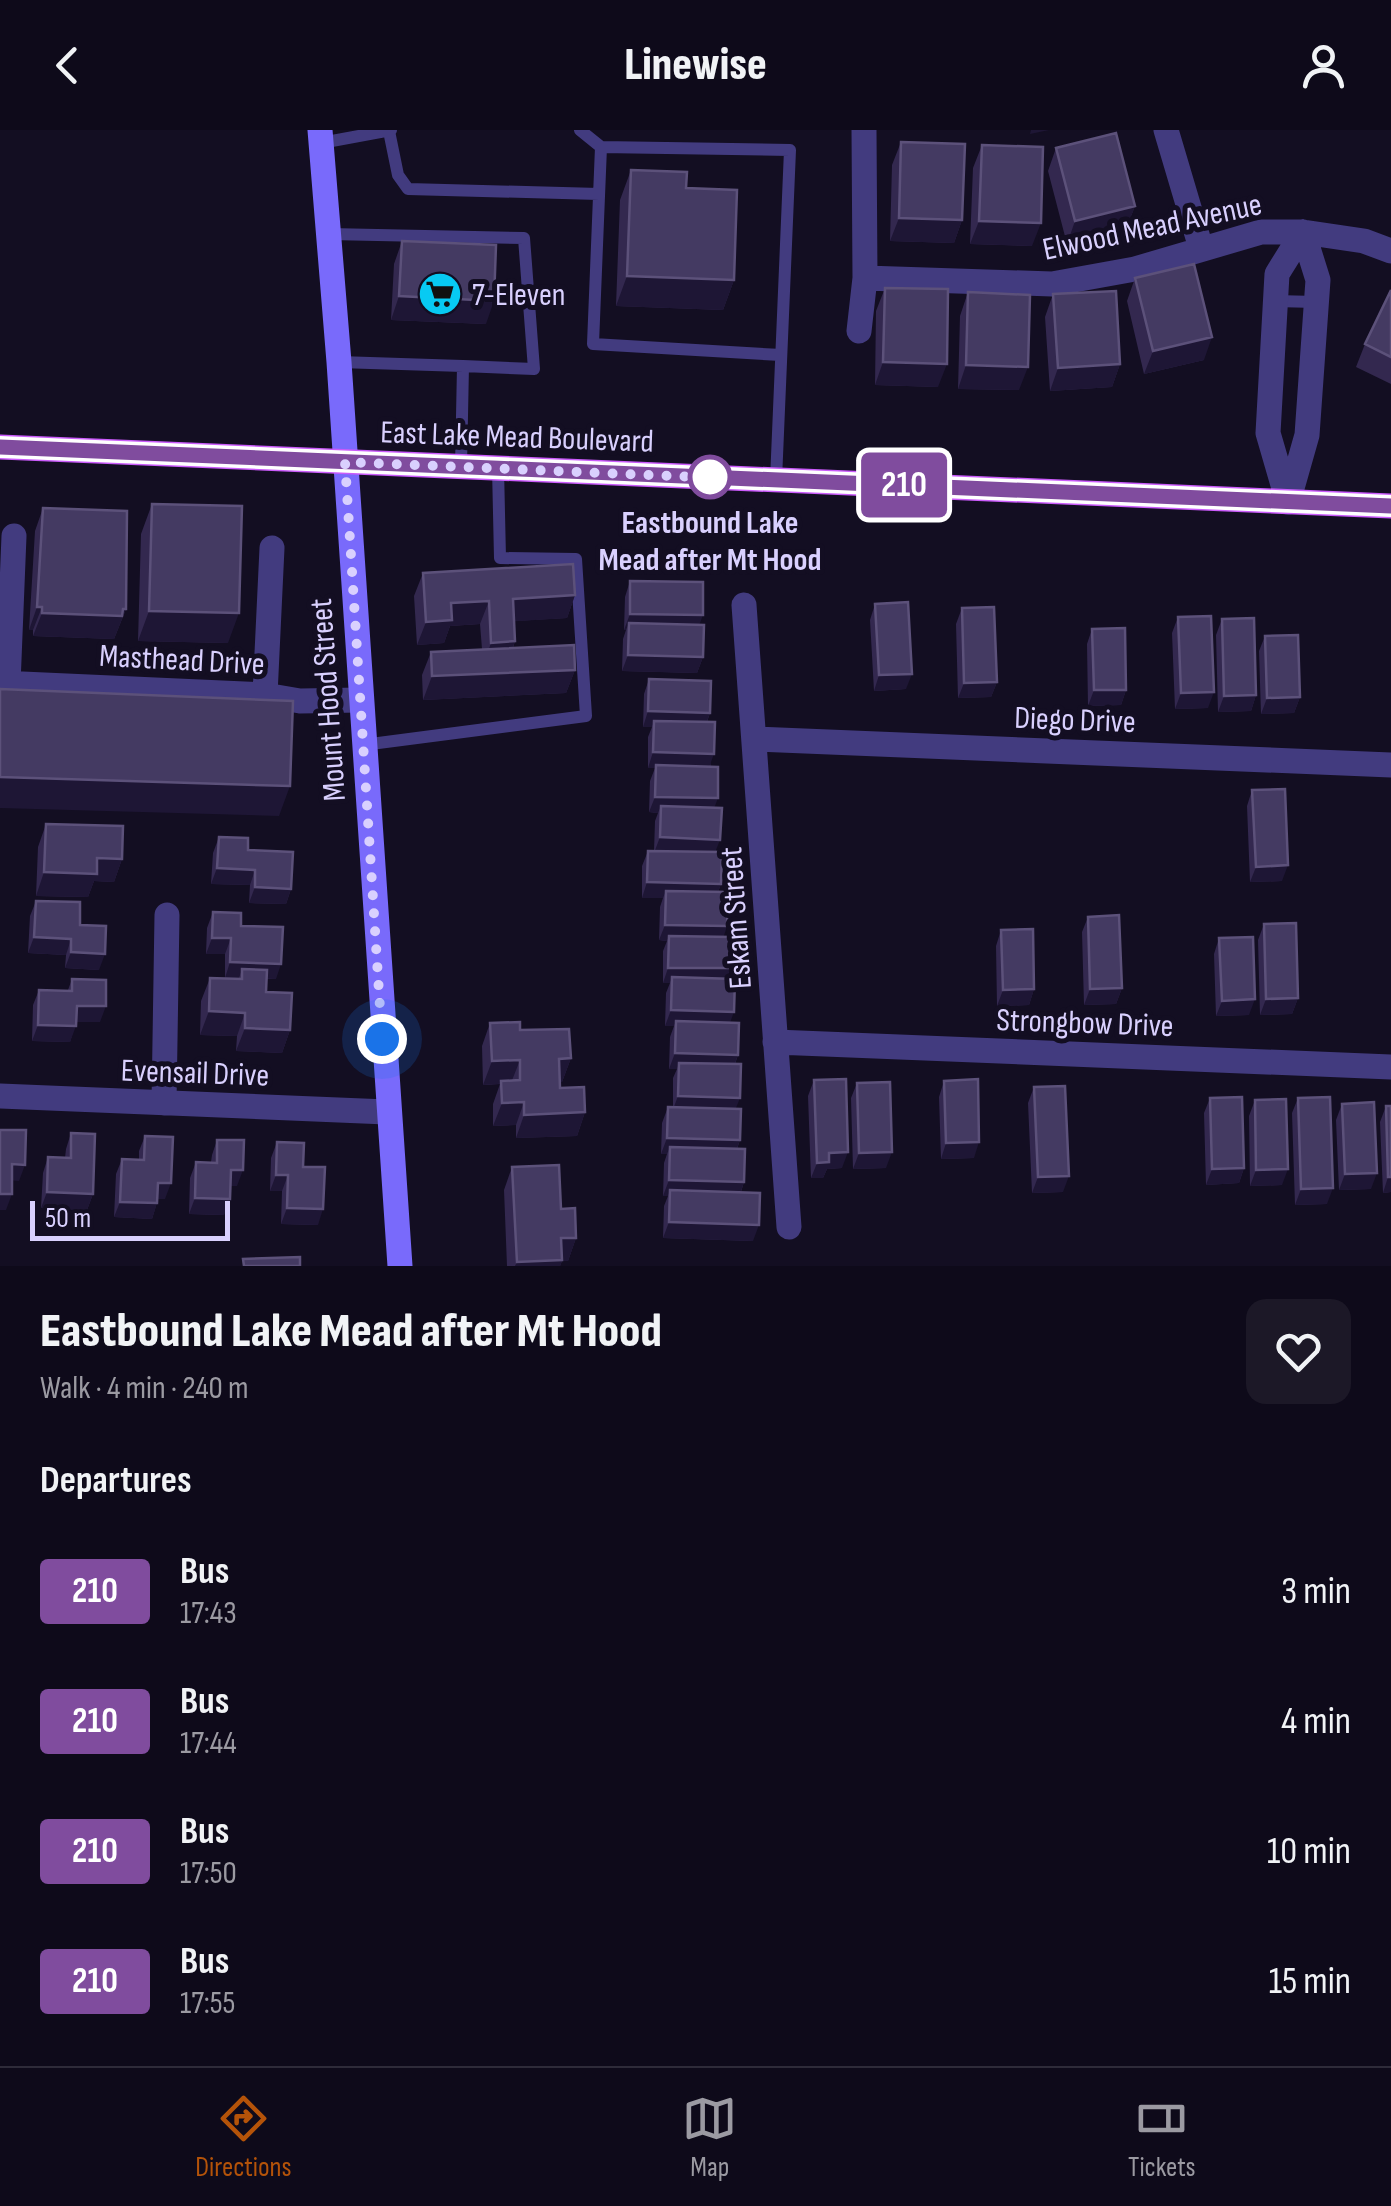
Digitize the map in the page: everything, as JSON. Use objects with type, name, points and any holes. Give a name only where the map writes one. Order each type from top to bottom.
[{"type":"main road","name":"East Lake Mead Boulevard","points":[[0,447],[1391,506]]},
{"type":"street","points":[[858,332],[865,278],[864,130]]},
{"type":"street","points":[[1166,130],[1201,248]]},
{"type":"street","name":"Mount Hood Street","points":[[321,137],[400,1266]]},
{"type":"street","name":"Elwood Mead Avenue","points":[[865,278],[1052,284],[1135,268],[1261,232],[1303,232],[1364,241],[1391,251]]},
{"type":"street","points":[[1288,502],[1268,433],[1275,301],[1277,274],[1303,232]]},
{"type":"street","points":[[1288,502],[1307,435],[1318,280],[1303,232]]},
{"type":"street","points":[[4,684],[14,536]]},
{"type":"street","points":[[265,695],[272,548]]},
{"type":"street","name":"Eskam Street","points":[[744,605],[788,1227]]},
{"type":"street","name":"Masthead Drive","points":[[4,684],[360,700]]},
{"type":"street","name":"Diego Drive","points":[[756,738],[1391,765]]},
{"type":"street","points":[[164,1103],[167,915]]},
{"type":"street","name":"Strongbow Drive","points":[[775,1042],[1391,1068]]},
{"type":"street","name":"Evensail Drive","points":[[0,1096],[387,1112]]},
{"type":"lane","points":[[321,137],[390,130],[398,175],[408,190],[599,194]]},
{"type":"lane","points":[[580,130],[601,147],[790,150],[776,480]]},
{"type":"lane","points":[[601,147],[594,344],[781,355]]},
{"type":"lane","points":[[330,234],[524,238],[534,369],[339,362]]},
{"type":"lane","points":[[1275,301],[1316,302]]},
{"type":"lane","points":[[462,466],[463,366]]},
{"type":"lane","points":[[363,745],[586,716],[576,559],[500,558],[498,468]]},
{"type":"building","points":[[1116,133],[1135,206],[1075,221],[1056,148]]},
{"type":"building","points":[[901,142],[965,144],[962,220],[899,218]]},
{"type":"building","points":[[982,145],[1043,147],[1041,223],[979,221]]},
{"type":"building","points":[[631,170],[687,172],[686,188],[737,190],[734,280],[627,276]]},
{"type":"building","points":[[402,241],[496,245],[494,301],[399,296]]},
{"type":"building","points":[[1194,264],[1212,337],[1153,351],[1135,278]]},
{"type":"building","points":[[885,288],[948,289],[947,364],[883,362]]},
{"type":"building","points":[[1391,290],[1391,357],[1365,344]]},
{"type":"building","points":[[1116,291],[1120,364],[1058,368],[1053,294]]},
{"type":"building","points":[[968,292],[1030,295],[1028,367],[966,365]]},
{"type":"building","points":[[152,504],[242,506],[239,613],[149,611]]},
{"type":"building","points":[[43,508],[127,511],[126,609],[122,616],[42,613],[42,607],[37,607]]},
{"type":"building","points":[[573,564],[575,595],[513,599],[515,641],[491,643],[489,601],[451,603],[452,620],[426,622],[423,573]]},
{"type":"building","points":[[630,581],[703,582],[703,615],[630,614]]},
{"type":"building","points":[[908,602],[912,674],[879,675],[875,604]]},
{"type":"building","points":[[994,607],[997,682],[964,683],[962,608]]},
{"type":"building","points":[[1211,616],[1214,692],[1181,693],[1178,617]]},
{"type":"building","points":[[1254,618],[1256,695],[1224,696],[1222,619]]},
{"type":"building","points":[[629,623],[704,625],[703,657],[628,655]]},
{"type":"building","points":[[1125,628],[1126,690],[1094,690],[1092,629]]},
{"type":"building","points":[[1298,635],[1300,697],[1267,698],[1265,636]]},
{"type":"building","points":[[574,645],[575,670],[432,676],[431,652]]},
{"type":"building","points":[[649,679],[711,681],[710,713],[648,711]]},
{"type":"building","points":[[0,689],[293,701],[290,786],[0,777]]},
{"type":"building","points":[[654,721],[715,722],[714,754],[653,752]]},
{"type":"building","points":[[656,765],[718,767],[718,798],[655,797]]},
{"type":"building","points":[[1285,789],[1288,865],[1256,867],[1252,790]]},
{"type":"building","points":[[661,806],[722,808],[720,840],[660,837]]},
{"type":"building","points":[[46,824],[123,826],[122,859],[97,858],[97,874],[44,872]]},
{"type":"building","points":[[219,837],[248,838],[248,850],[293,852],[291,889],[255,887],[255,870],[217,868]]},
{"type":"building","points":[[648,851],[722,852],[721,884],[647,882]]},
{"type":"building","points":[[666,891],[728,892],[727,926],[665,925]]},
{"type":"building","points":[[36,901],[80,902],[80,925],[106,926],[105,954],[71,952],[71,939],[34,937]]},
{"type":"building","points":[[213,912],[241,913],[241,926],[283,927],[281,964],[230,962],[231,938],[212,938]]},
{"type":"building","points":[[1119,915],[1122,988],[1090,989],[1088,917]]},
{"type":"building","points":[[1296,923],[1298,998],[1266,999],[1264,924]]},
{"type":"building","points":[[1033,929],[1034,989],[1003,990],[1001,930]]},
{"type":"building","points":[[669,936],[732,937],[731,968],[668,968]]},
{"type":"building","points":[[1253,937],[1255,999],[1222,1001],[1219,938]]},
{"type":"building","points":[[242,969],[267,970],[266,992],[292,993],[290,1030],[245,1028],[245,1013],[209,1011],[210,978],[242,979]]},
{"type":"building","points":[[672,977],[735,979],[734,1012],[671,1010]]},
{"type":"building","points":[[72,979],[106,980],[106,1006],[77,1006],[76,1026],[38,1025],[39,990],[72,991]]},
{"type":"building","points":[[676,1021],[739,1023],[738,1055],[675,1053]]},
{"type":"building","points":[[520,1022],[520,1030],[569,1029],[571,1058],[559,1059],[560,1088],[584,1087],[585,1112],[524,1115],[524,1102],[502,1103],[501,1081],[520,1080],[520,1060],[492,1061],[490,1023]]},
{"type":"building","points":[[679,1063],[741,1064],[740,1098],[678,1096]]},
{"type":"building","points":[[846,1079],[848,1152],[829,1153],[829,1162],[817,1163],[814,1080]]},
{"type":"building","points":[[978,1079],[979,1142],[946,1143],[944,1081]]},
{"type":"building","points":[[890,1082],[892,1152],[859,1153],[857,1083]]},
{"type":"building","points":[[1065,1086],[1069,1176],[1038,1177],[1034,1087]]},
{"type":"building","points":[[1242,1097],[1244,1168],[1212,1169],[1210,1098]]},
{"type":"building","points":[[1330,1097],[1333,1188],[1301,1189],[1298,1098]]},
{"type":"building","points":[[1286,1099],[1288,1169],[1256,1170],[1255,1100]]},
{"type":"building","points":[[1374,1102],[1377,1173],[1345,1174],[1342,1104]]},
{"type":"building","points":[[1386,1106],[1391,1106],[1391,1177],[1388,1177]]},
{"type":"building","points":[[668,1107],[741,1109],[740,1140],[667,1138]]},
{"type":"building","points":[[0,1130],[26,1130],[25,1165],[12,1164],[12,1194],[0,1194]]},
{"type":"building","points":[[71,1133],[95,1134],[93,1194],[47,1192],[48,1157],[71,1158]]},
{"type":"building","points":[[145,1136],[173,1137],[171,1183],[158,1183],[157,1203],[120,1202],[122,1159],[144,1160]]},
{"type":"building","points":[[217,1140],[244,1140],[243,1170],[231,1170],[230,1199],[195,1198],[196,1162],[217,1163]]},
{"type":"building","points":[[277,1142],[304,1143],[303,1167],[325,1167],[323,1209],[287,1208],[288,1175],[276,1175]]},
{"type":"building","points":[[670,1147],[745,1149],[744,1182],[669,1180]]},
{"type":"building","points":[[559,1165],[561,1209],[575,1208],[576,1238],[561,1238],[562,1260],[517,1262],[512,1167]]},
{"type":"building","points":[[670,1190],[760,1193],[759,1225],[669,1222]]},
{"type":"building","points":[[300,1257],[300,1266],[244,1266],[243,1259]]},
{"type":"bus line","name":"210","points":[[0,447],[1391,506]]},
{"type":"place","name":"7-Eleven","points":[[440,294]]},
{"type":"place","name":"Eastbound Lake Mead after Mt Hood","points":[[710,477]]},
{"type":"route","points":[[382,1039],[345,462],[719,478],[710,477]]}]
